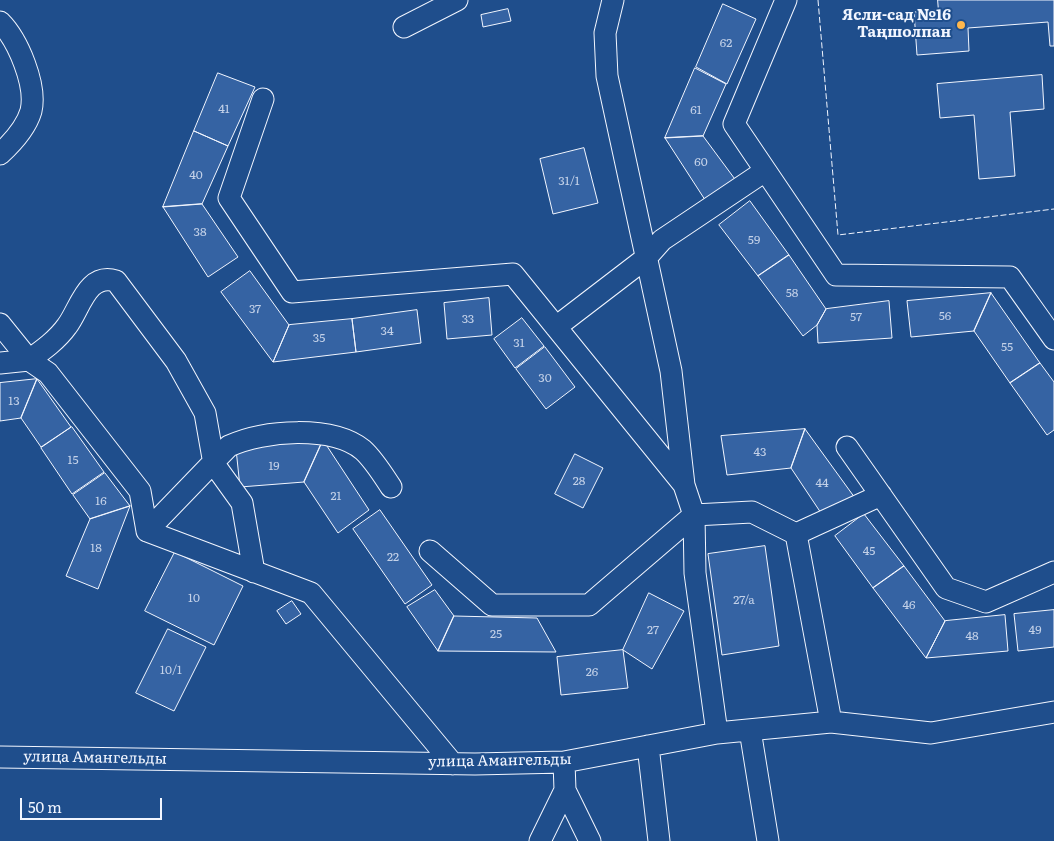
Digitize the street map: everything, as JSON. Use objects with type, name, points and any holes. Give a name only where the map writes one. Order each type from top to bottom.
[{"type":"street","points":[[404,27],[457,0]]},
{"type":"street","points":[[613,0],[605,32],[607,76],[671,371],[684,485],[694,515],[696,573],[717,733]]},
{"type":"street","points":[[786,0],[734,124],[836,275],[1010,277],[1054,339]]},
{"type":"street","points":[[0,22],[8,30],[18,49],[31,86],[31,111],[16,138],[0,154]]},
{"type":"street","points":[[263,100],[229,198],[292,292],[513,274],[684,485]]},
{"type":"street","points":[[556,327],[646,258],[662,240],[765,171]]},
{"type":"street","points":[[0,363],[29,360],[52,342],[67,326],[87,290],[99,280],[109,279],[116,281],[176,361],[206,413],[214,464],[242,503],[254,572]]},
{"type":"street","points":[[0,324],[29,360],[48,373],[140,491],[147,531]]},
{"type":"street","points":[[147,531],[214,464],[229,446],[242,440],[278,433],[334,435],[363,450],[391,487]]},
{"type":"street","points":[[847,447],[946,588],[986,602],[1054,572]]},
{"type":"street","points":[[796,534],[881,495]]},
{"type":"street","points":[[430,552],[492,606],[589,604],[694,515],[752,512],[796,534]]},
{"type":"street","points":[[147,531],[311,593],[453,764]]},
{"type":"street","points":[[796,534],[831,722]]},
{"type":"street","name":"улица Амангельды","points":[[0,757],[453,764],[564,762],[717,733],[831,722],[931,733],[1054,712]]},
{"type":"street","points":[[750,730],[768,841]]},
{"type":"street","points":[[648,746],[658,841]]},
{"type":"street","points":[[564,762],[565,790],[590,841]]},
{"type":"street","points":[[540,841],[565,790]]},
{"type":"building","name":"Ясли-сад №16 Таңшолпан","points":[[938,0],[1054,0],[1054,46],[1050,46],[1048,22],[968,28],[969,51],[917,55],[914,12],[938,10]]},
{"type":"building","points":[[723,4],[756,19],[727,84],[696,67]]},
{"type":"building","points":[[508,9],[511,21],[483,27],[481,15]]},
{"type":"building","points":[[695,68],[726,84],[703,136],[665,138]]},
{"type":"building","points":[[218,73],[255,87],[228,146],[194,131]]},
{"type":"building","points":[[1042,75],[1044,109],[1010,112],[1015,176],[979,179],[974,115],[940,118],[937,84]]},
{"type":"building","points":[[194,131],[228,146],[202,204],[163,207]]},
{"type":"building","points":[[703,136],[740,186],[709,206],[665,138]]},
{"type":"building","points":[[584,148],[598,203],[553,214],[540,159]]},
{"type":"building","points":[[750,201],[789,255],[758,276],[719,225]]},
{"type":"building","points":[[202,204],[238,257],[208,277],[163,207]]},
{"type":"building","points":[[789,255],[826,309],[817,325],[803,336],[758,276]]},
{"type":"building","points":[[250,271],[289,325],[273,362],[221,292]]},
{"type":"building","points":[[991,293],[1040,363],[1010,383],[974,331]]},
{"type":"building","points":[[991,293],[974,331],[911,337],[907,301]]},
{"type":"building","points":[[489,298],[492,335],[447,339],[444,303]]},
{"type":"building","points":[[889,301],[892,338],[818,343],[817,325],[826,309]]},
{"type":"building","points":[[417,310],[421,343],[356,352],[352,319]]},
{"type":"building","points":[[522,318],[544,346],[515,368],[494,339]]},
{"type":"building","points":[[352,319],[356,352],[273,362],[289,325]]},
{"type":"building","points":[[545,347],[575,387],[546,409],[516,369]]},
{"type":"building","points":[[1040,363],[1054,382],[1054,430],[1047,435],[1010,383]]},
{"type":"building","points":[[37,379],[71,427],[41,447],[21,418]]},
{"type":"building","points":[[37,379],[21,418],[0,421],[0,383]]},
{"type":"building","points":[[72,427],[104,472],[72,494],[41,448]]},
{"type":"building","points":[[805,429],[791,468],[727,475],[721,436]]},
{"type":"building","points":[[805,429],[855,498],[825,519],[791,468]]},
{"type":"building","points":[[323,440],[304,482],[240,487],[236,449]]},
{"type":"building","points":[[323,440],[369,510],[338,533],[304,482]]},
{"type":"building","points":[[575,454],[603,468],[583,508],[555,494]]},
{"type":"building","points":[[105,473],[130,506],[90,519],[73,495]]},
{"type":"building","points":[[130,506],[98,589],[66,576],[90,519]]},
{"type":"building","points":[[380,510],[432,585],[405,604],[353,529]]},
{"type":"building","points":[[864,514],[904,566],[873,588],[835,536]]},
{"type":"building","points":[[765,546],[779,646],[722,655],[708,554]]},
{"type":"building","points":[[175,552],[243,586],[214,645],[145,611]]},
{"type":"building","points":[[904,566],[945,621],[926,658],[873,588]]},
{"type":"building","points":[[435,590],[454,616],[438,651],[407,607]]},
{"type":"building","points":[[649,593],[684,611],[652,669],[623,650]]},
{"type":"building","points":[[292,601],[301,614],[286,624],[277,611]]},
{"type":"building","points":[[1054,610],[1054,647],[1018,651],[1014,614]]},
{"type":"building","points":[[1005,615],[1008,651],[926,658],[945,621]]},
{"type":"building","points":[[454,616],[537,618],[556,652],[438,651]]},
{"type":"building","points":[[168,629],[206,647],[174,711],[136,693]]},
{"type":"building","points":[[623,650],[628,688],[561,695],[557,657]]},
{"type":"fence","points":[[818,0],[838,235],[1054,209]]},
{"type":"place","name":"Ясли-сад №16 Таңшолпан","points":[[961,25]]}]
